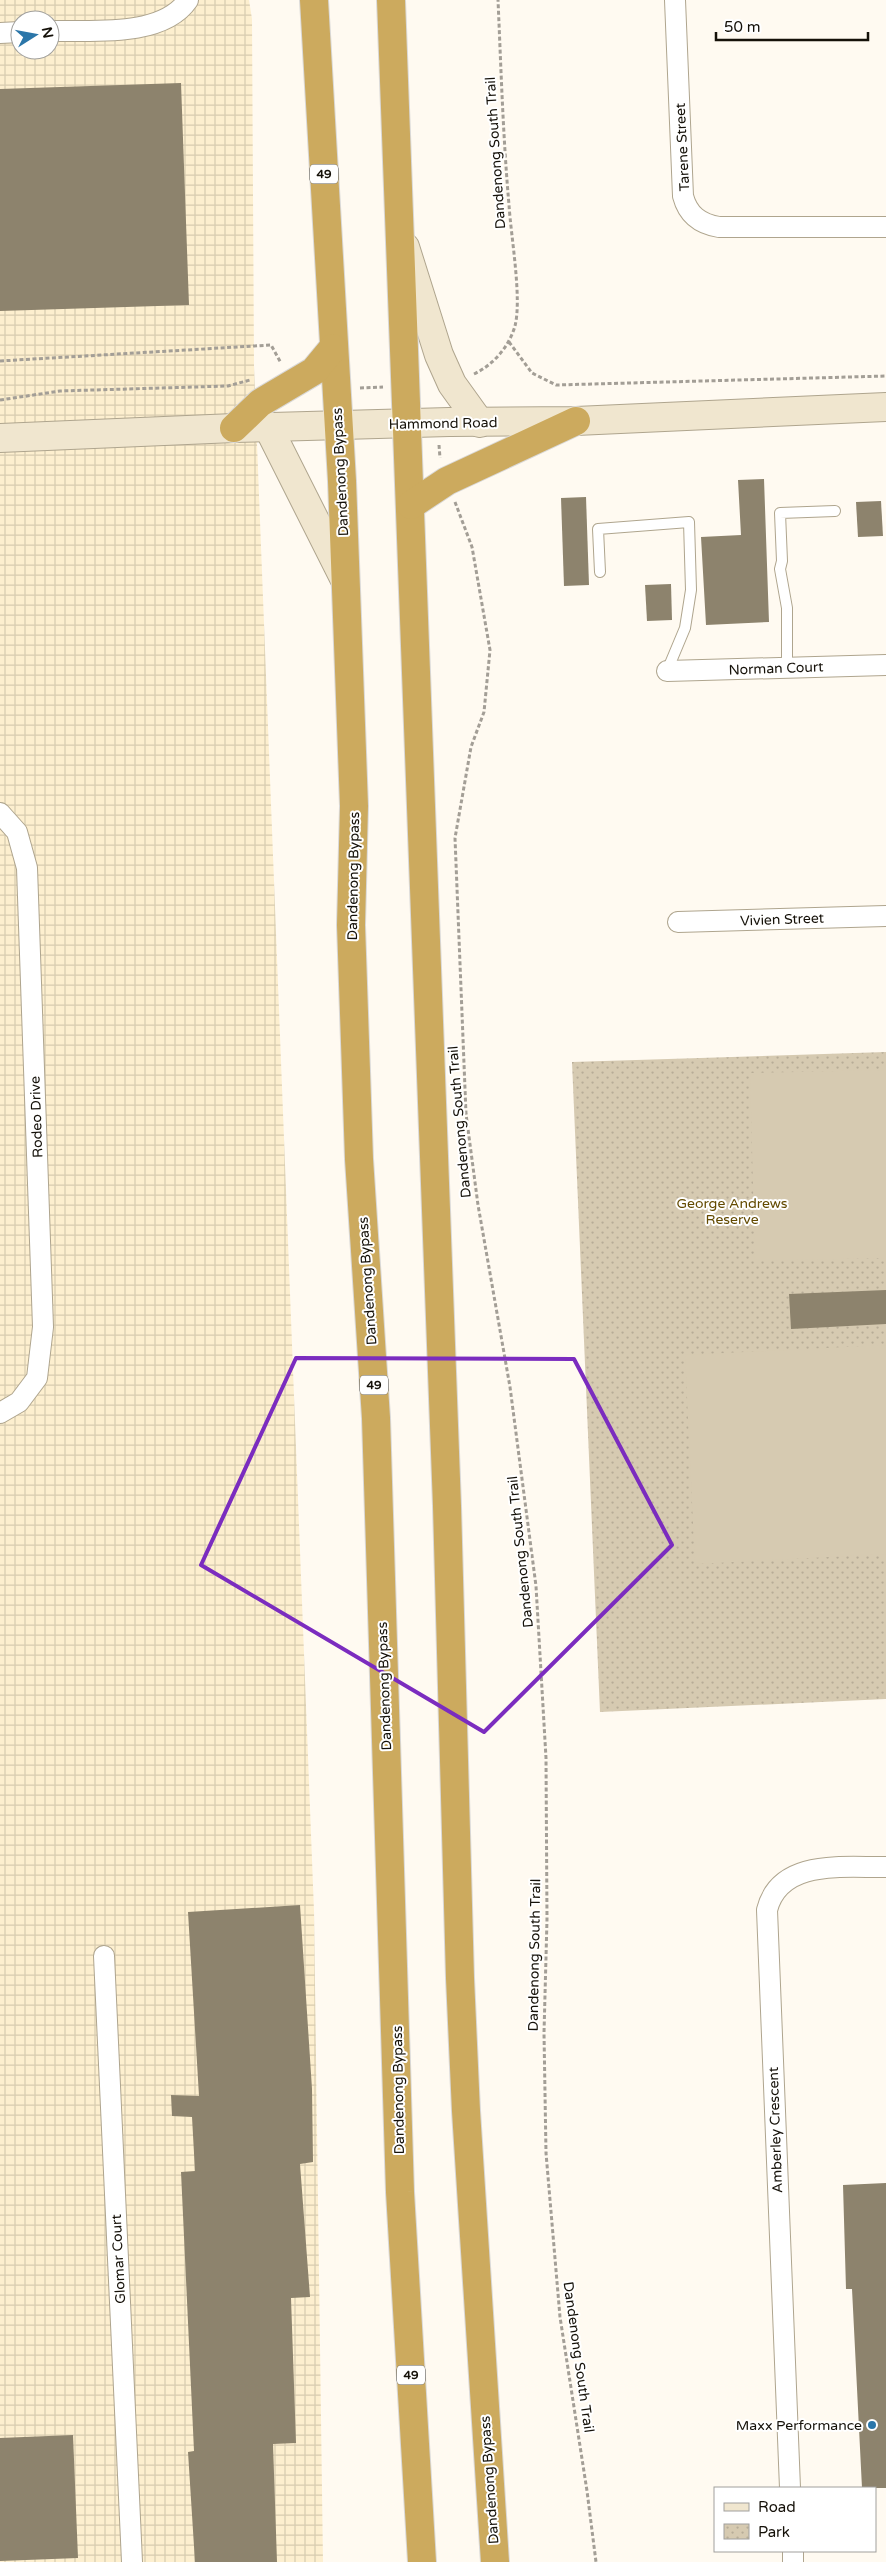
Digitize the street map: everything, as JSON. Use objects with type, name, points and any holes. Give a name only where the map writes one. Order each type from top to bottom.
[{"type":"highway","name":"Dandenong Bypass","points":[[314,0],[339,426],[354,806],[351,925],[359,1158],[376,1418],[400,2192],[422,2562]]},
{"type":"highway","name":"Dandenong Bypass","points":[[391,0],[401,233],[404,387],[407,424],[448,1506],[460,1978],[467,2130],[495,2562]]},
{"type":"highway","points":[[234,428],[260,403],[314,371],[333,348]]},
{"type":"highway","points":[[410,505],[447,481],[576,421]]},
{"type":"main road","points":[[401,233],[440,355],[452,384],[480,423]]},
{"type":"main road","name":"Hammond Road","points":[[0,438],[234,428],[576,421],[886,407]]},
{"type":"main road","points":[[268,427],[344,578]]},
{"type":"street","name":"Tarene Street","points":[[675,0],[683,196],[686,206],[692,215],[700,222],[719,227],[886,228]]},
{"type":"street","points":[[60,31],[142,28],[184,6]]},
{"type":"street","name":"Norman Court","points":[[667,671],[886,665]]},
{"type":"street","name":"Rodeo Drive","points":[[0,813],[17,832],[27,868],[43,1327],[38,1378],[19,1402],[0,1413]]},
{"type":"street","name":"Vivien Street","points":[[678,922],[886,916]]},
{"type":"street","name":"Amberley Crescent","points":[[790,2487],[767,1910],[775,1890],[790,1877],[800,1872],[817,1869],[886,1867]]},
{"type":"street","name":"Glomar Court","points":[[104,1956],[132,2562]]},
{"type":"lane","points":[[787,668],[786,608],[780,569],[782,561],[780,512],[836,511]]},
{"type":"lane","points":[[600,572],[598,530],[689,522],[691,590],[685,628],[667,671]]},
{"type":"path","name":"Dandenong South Trail","points":[[498,0],[507,183],[517,305]]},
{"type":"path","points":[[509,341],[532,373],[556,385],[886,376]]},
{"type":"path","points":[[0,361],[271,346],[283,367]]},
{"type":"path","points":[[0,400],[60,392],[228,386],[255,379]]},
{"type":"path","name":"Dandenong South Trail","points":[[472,547],[490,650],[484,712],[471,747],[455,838],[466,1114],[478,1205],[510,1387],[536,1586],[546,1758],[547,1918],[544,2033],[546,2153],[560,2317],[586,2483],[596,2562]]},
{"type":"highlighted area","points":[[296,1358],[574,1359],[672,1545],[484,1732],[201,1565]]},
{"type":"shaded area","points":[[0,0],[249,0],[252,19],[254,366],[314,1911],[323,2562],[0,2562]]},
{"type":"green space","name":"George Andrews Reserve","points":[[886,1052],[886,1699],[600,1712],[572,1062]]},
{"type":"green space","points":[[886,1070],[886,1258],[755,1261],[750,1073]]},
{"type":"green space","points":[[886,1345],[886,1554],[695,1564],[685,1355]]},
{"type":"building","points":[[181,83],[189,305],[0,311],[0,89]]},
{"type":"building","points":[[764,479],[769,622],[706,625],[701,537],[741,535],[738,480]]},
{"type":"building","points":[[586,497],[589,585],[564,586],[561,498]]},
{"type":"building","points":[[881,501],[883,536],[858,537],[856,502]]},
{"type":"building","points":[[671,584],[672,620],[647,621],[645,585]]},
{"type":"building","points":[[886,1290],[886,1324],[791,1329],[789,1294]]},
{"type":"building","points":[[300,1905],[312,2089],[313,2162],[300,2164],[310,2297],[291,2298],[296,2443],[273,2444],[277,2562],[195,2562],[188,2452],[194,2451],[181,2172],[195,2171],[192,2117],[172,2116],[171,2095],[199,2096],[188,1912]]},
{"type":"building","points":[[886,2183],[886,2488],[862,2487],[852,2289],[846,2289],[843,2185]]},
{"type":"building","points":[[73,2435],[78,2558],[0,2561],[0,2438]]},
{"type":"place","name":"Maxx Performance","points":[[872,2425]]}]
